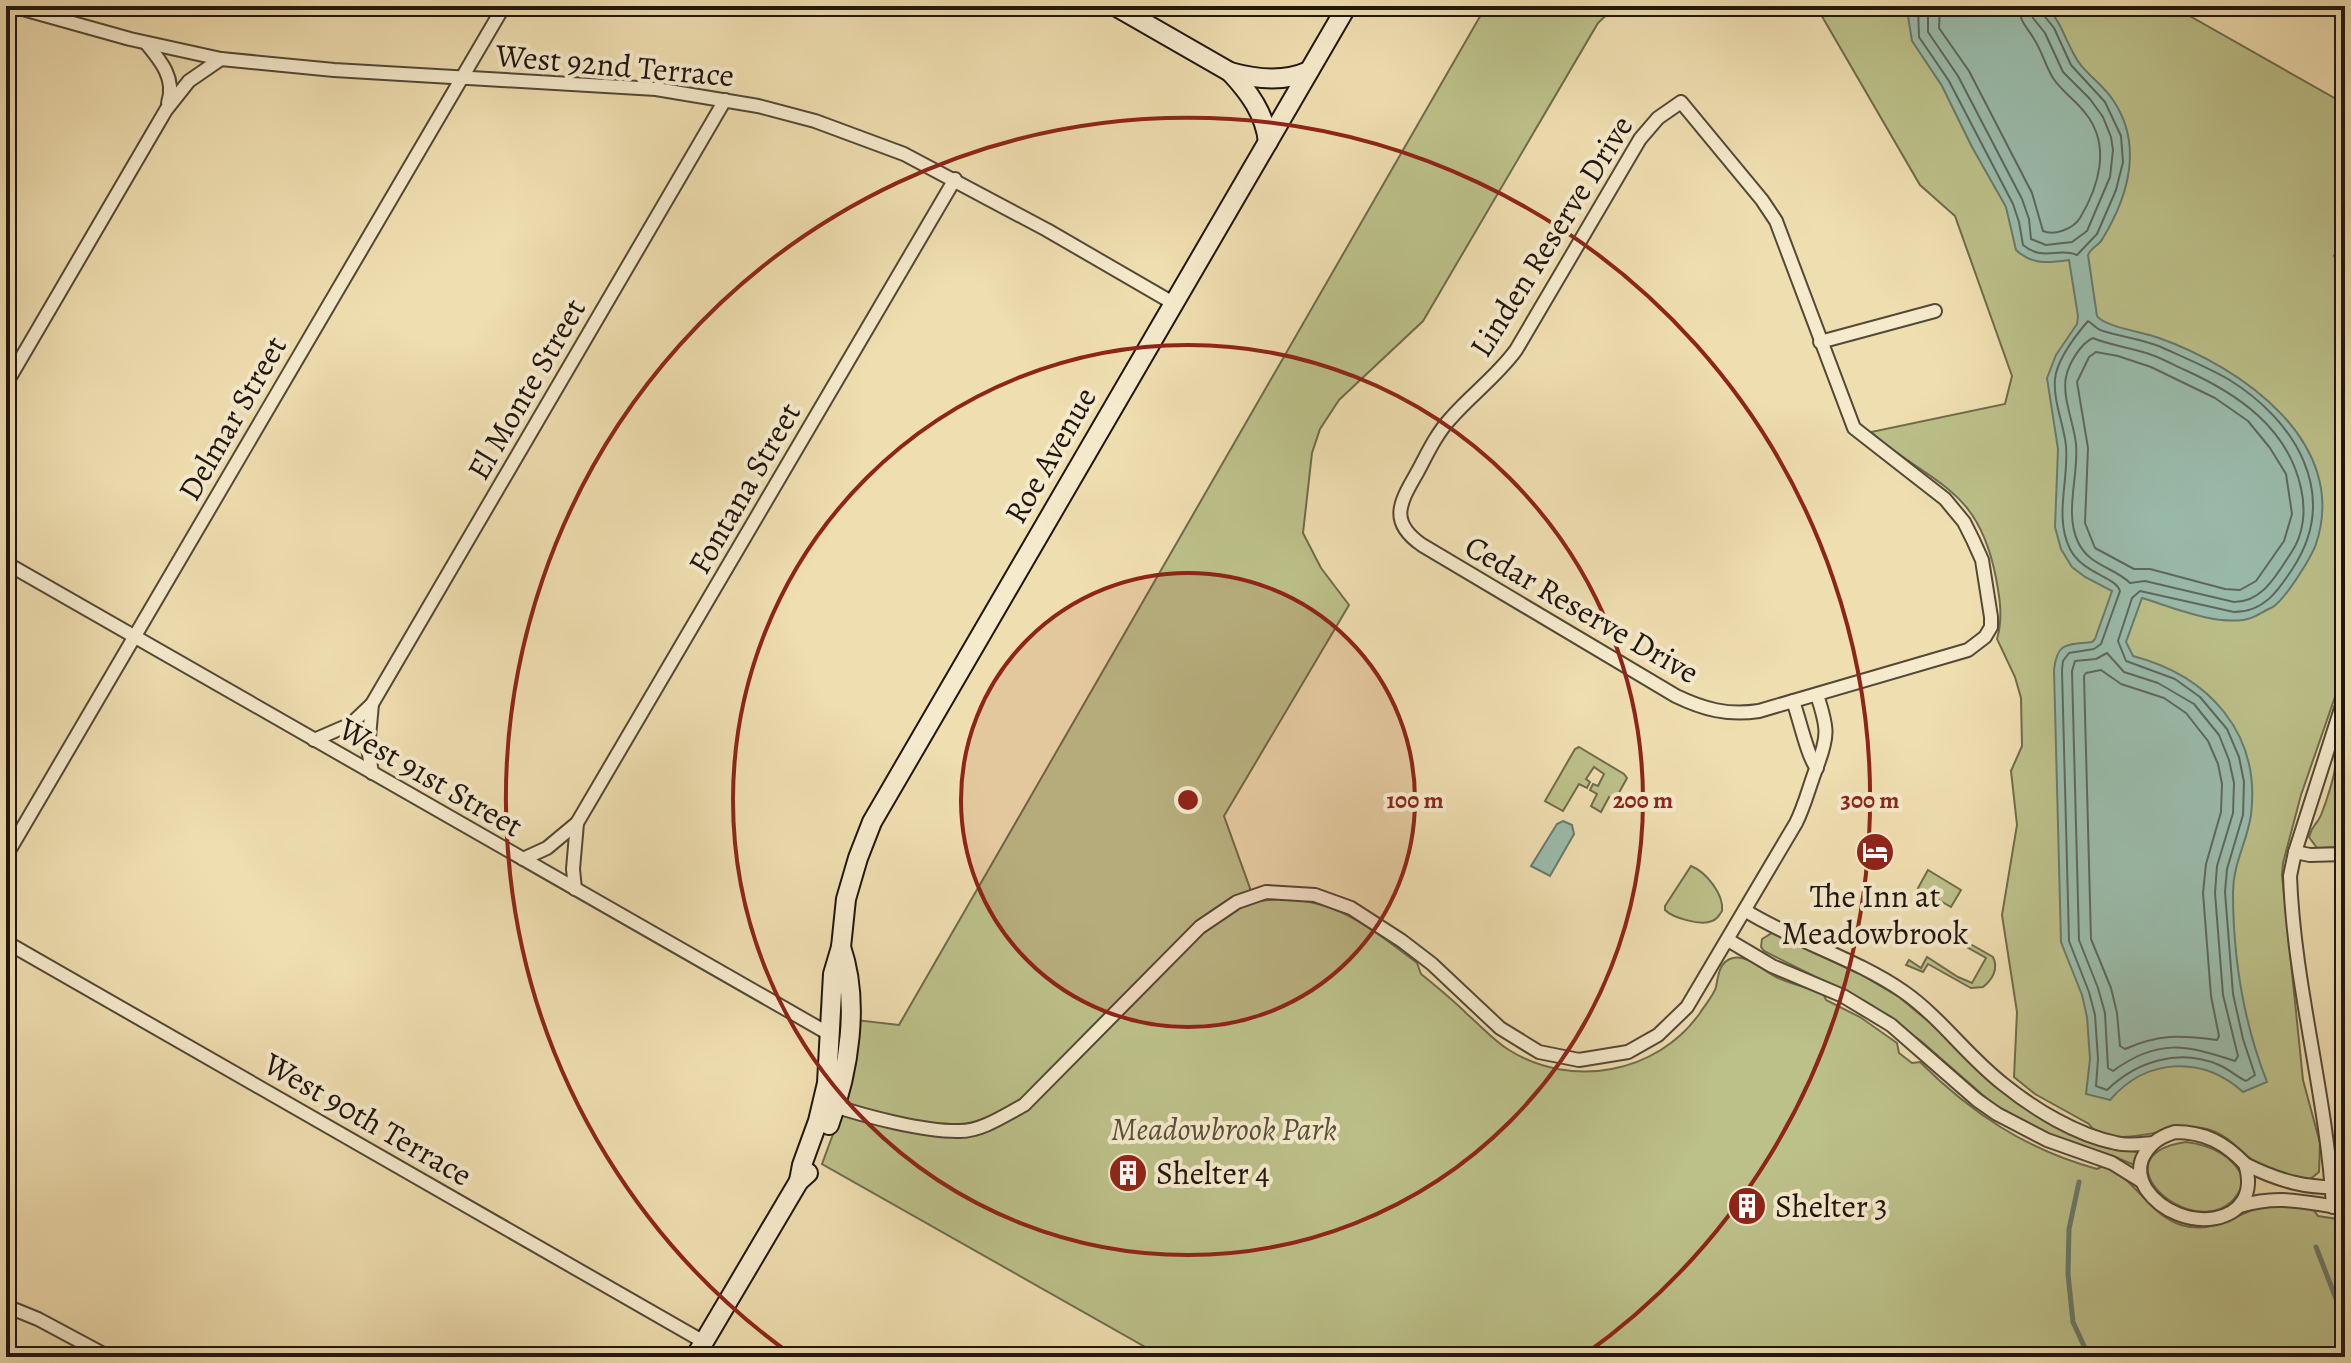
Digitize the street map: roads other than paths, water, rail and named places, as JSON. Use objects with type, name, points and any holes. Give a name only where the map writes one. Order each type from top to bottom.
[{"type":"main road","points":[[1115,6],[1230,72],[1249,77],[1282,78],[1309,71]]},
{"type":"main road","name":"Roe Avenue","points":[[829,1104],[833,974],[841,947],[846,899],[872,822],[1347,6]]},
{"type":"main road","points":[[1230,72],[1242,84],[1261,114],[1268,142]]},
{"type":"main road","name":"Roe Avenue","points":[[699,1349],[799,1181],[802,1165],[829,1104],[850,1026],[850,973],[841,947]]},
{"type":"street","name":"West 92nd Terrace","points":[[12,6],[146,43],[221,59],[334,70],[656,89],[725,100],[815,121],[868,139],[955,179],[1173,303]]},
{"type":"street","name":"Delmar Street","points":[[6,856],[504,6]]},
{"type":"street","points":[[146,43],[170,80],[172,88],[166,110]]},
{"type":"street","points":[[6,384],[166,110],[189,81],[221,59]]},
{"type":"street","name":"El Monte Street","points":[[314,740],[351,724],[372,704],[725,100]]},
{"type":"street","name":"Linden Reserve Drive","points":[[1402,525],[1399,515],[1403,498],[1441,430],[1504,367],[1640,139],[1658,118],[1681,102],[1776,221],[1820,342]]},
{"type":"street","name":"Fontana Street","points":[[523,859],[547,848],[577,823],[955,179]]},
{"type":"street","points":[[1820,342],[1935,311]]},
{"type":"street","name":"Cedar Reserve Drive","points":[[1402,525],[1422,545],[1691,703],[1725,713],[1744,713],[1817,695],[1968,650],[1985,637],[1991,627],[1991,617],[1982,560],[1964,522],[1945,499],[1854,428],[1820,342]]},
{"type":"street","name":"West 91st Street","points":[[6,563],[831,1035]]},
{"type":"street","points":[[829,1104],[873,1117],[962,1131],[990,1122],[1024,1105],[1200,927],[1237,902],[1266,892],[1315,895],[1351,908],[1402,941],[1514,1038],[1539,1052],[1567,1059],[1628,1052],[1658,1035],[1687,1007],[1746,911],[1807,801],[1827,735],[1817,695]]},
{"type":"street","points":[[1728,940],[1772,966],[1832,991],[1880,1018],[1905,1035],[1967,1092],[1997,1114],[2047,1140],[2112,1163],[2141,1181],[2164,1208],[2193,1220],[2228,1214],[2240,1206],[2265,1199],[2339,1208],[2291,900],[2290,876],[2295,852],[2339,730],[2345,696]]},
{"type":"street","points":[[1793,701],[1810,762],[1817,768]]},
{"type":"street","name":"El Monte Street","points":[[372,704],[368,748],[372,773]]},
{"type":"street","name":"Fontana Street","points":[[575,889],[573,869],[577,823]]},
{"type":"street","points":[[2295,852],[2345,854]]},
{"type":"street","points":[[1746,911],[1860,967],[1904,993],[1948,1029],[2002,1083],[2067,1125],[2117,1143],[2153,1143],[2175,1132],[2204,1135],[2219,1142],[2245,1164],[2281,1181],[2305,1187],[2338,1188]]},
{"type":"street","name":"West 90th Terrace","points":[[6,942],[699,1349]]},
{"type":"street","points":[[2141,1181],[2139,1166],[2153,1143]]},
{"type":"street","points":[[2240,1206],[2248,1187],[2245,1164]]},
{"type":"street","points":[[6,1306],[38,1319],[109,1357]]},
{"type":"water","points":[[1911,6],[2046,6],[2080,64],[2113,100],[2128,134],[2130,152],[2126,187],[2112,222],[2088,255],[2097,316],[2108,323],[2191,351],[2254,389],[2281,414],[2303,442],[2317,473],[2322,507],[2316,544],[2296,579],[2276,604],[2251,618],[2231,621],[2192,614],[2142,598],[2126,642],[2133,656],[2160,665],[2206,693],[2224,712],[2238,734],[2247,758],[2252,785],[2251,815],[2235,872],[2233,916],[2237,965],[2246,1012],[2267,1082],[2243,1092],[2210,1072],[2175,1066],[2140,1076],[2110,1100],[2086,1094],[2090,1059],[2087,1017],[2082,995],[2061,942],[2054,670],[2061,649],[2095,639],[2112,591],[2072,567],[2061,549],[2055,527],[2058,449],[2047,378],[2056,355],[2077,324],[2069,260],[2041,262],[2016,250],[2006,207],[1942,86],[1912,41],[1908,16]]},
{"type":"water","points":[[1563,821],[1572,825],[1574,834],[1550,876],[1531,866],[1557,824]]},
{"type":"waterway","points":[[2079,1182],[2069,1229],[2068,1274],[2073,1322],[2089,1357]]},
{"type":"waterway","points":[[2316,1247],[2345,1322]]},
{"type":"place","name":"The Inn at Meadowbrook","points":[[1875,852]]},
{"type":"place","name":"Shelter 4","points":[[1128,1173]]},
{"type":"place","name":"Shelter 3","points":[[1747,1206]]},
{"type":"park label","name":"Meadowbrook Park","points":[[1224,1129]]}]
